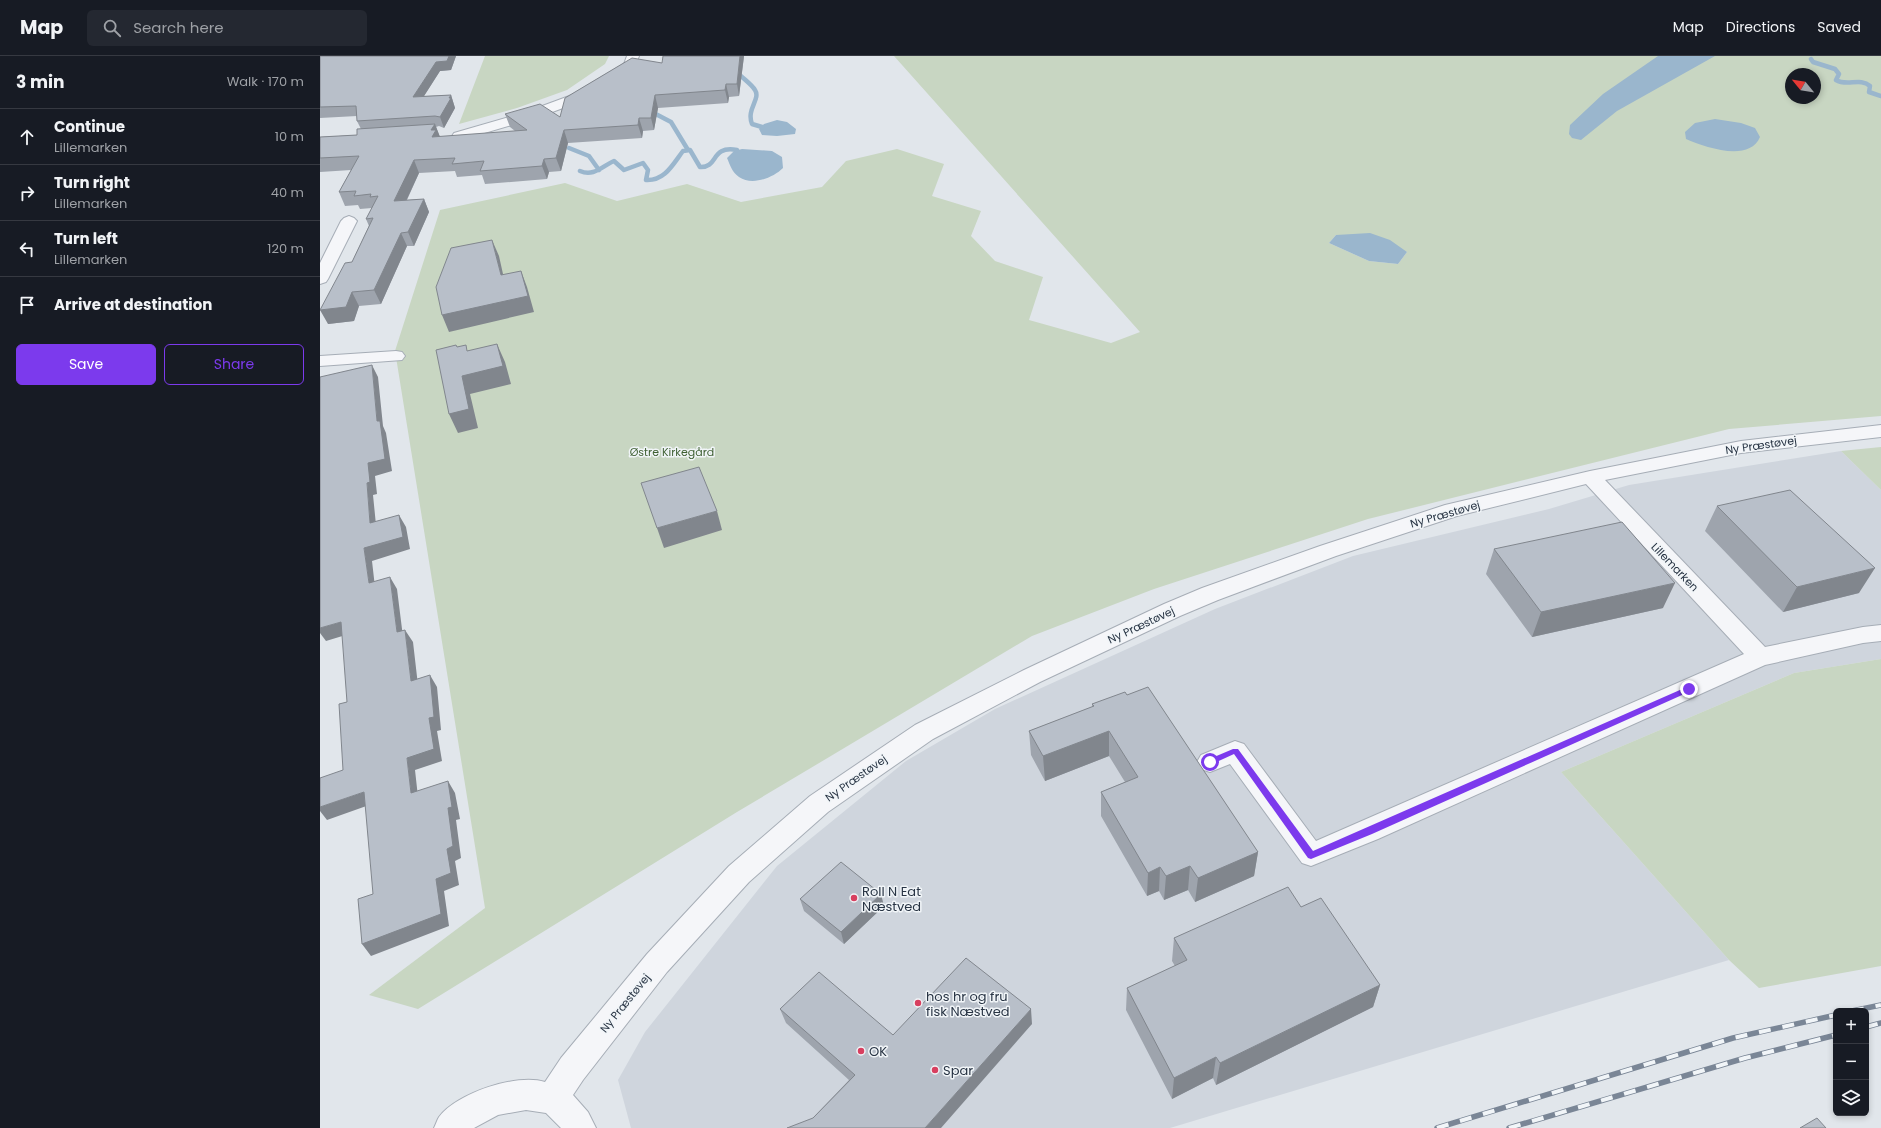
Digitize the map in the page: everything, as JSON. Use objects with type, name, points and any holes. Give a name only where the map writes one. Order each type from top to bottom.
[{"type":"street","points":[[459,136],[531,115],[578,98],[630,66],[633,56]]},
{"type":"street","points":[[320,278],[349,221]]},
{"type":"street","points":[[320,242],[340,240]]},
{"type":"street","points":[[320,361],[396,356]]},
{"type":"street","name":"Ny Præstøvej","points":[[552,1099],[572,1069],[657,963],[739,874],[819,804],[924,732],[1032,676],[1172,610],[1210,594],[1328,551],[1452,510],[1590,477],[1741,447],[1881,431]]},
{"type":"street","name":"Lillemarken","points":[[1590,477],[1760,657]]},
{"type":"street","points":[[1210,762],[1235,751],[1311,855],[1369,831],[1760,657],[1863,635],[1881,633]]},
{"type":"street","points":[[450,1128],[478,1107],[504,1097],[530,1094],[552,1099],[569,1111],[580,1128]]},
{"type":"shaded area","points":[[1841,451],[1881,490],[1881,659],[1794,673],[1561,772],[1729,960],[1170,1128],[631,1128],[618,1080],[645,1032],[777,866],[906,761],[995,709],[1215,609],[1353,556],[1549,509],[1629,485]]},
{"type":"green space","points":[[485,56],[609,56],[605,64],[567,90],[517,108],[459,124]]},
{"type":"green space","name":"Østre Kirkegård","points":[[894,56],[1881,56],[1881,416],[1729,429],[1368,519],[1154,589],[1032,636],[737,812],[418,1009],[369,995],[485,908],[395,351],[440,210],[565,183],[617,201],[687,184],[741,202],[822,187],[846,161],[897,149],[944,164],[932,196],[981,211],[971,236],[995,261],[1043,277],[1029,320],[1111,343],[1140,332]],"holes":[[[1336,235],[1407,252],[1398,264],[1369,261],[1329,243]]]},
{"type":"green space","points":[[1881,447],[1881,490],[1841,451]]},
{"type":"green space","points":[[1881,659],[1881,966],[1759,988],[1729,960],[1561,772],[1794,673]]},
{"type":"water","points":[[1658,56],[1715,56],[1617,111],[1581,140],[1572,138],[1569,134],[1570,125],[1603,94]]},
{"type":"water","points":[[1715,119],[1741,123],[1755,128],[1760,137],[1754,145],[1737,151],[1715,149],[1686,139],[1685,132],[1695,123]]},
{"type":"water","points":[[777,120],[787,122],[796,129],[795,134],[777,136],[762,135],[759,129],[764,124]]},
{"type":"water","points":[[742,149],[772,151],[782,157],[783,168],[774,175],[762,180],[744,180],[735,173],[727,158],[734,151]]},
{"type":"water","points":[[1370,233],[1390,240],[1407,252],[1398,264],[1369,261],[1329,243],[1336,235]]},
{"type":"building","points":[[320,56],[449,56],[447,61],[436,62],[413,97],[451,95],[449,98],[451,98],[440,117],[435,116],[357,121],[356,106],[320,107]]},
{"type":"building","points":[[663,56],[740,56],[737,84],[726,84],[725,90],[655,95],[651,118],[639,118],[638,125],[564,130],[556,158],[544,159],[542,166],[480,171],[484,161],[452,164],[455,158],[414,160],[394,201],[424,199],[408,232],[401,233],[374,290],[352,292],[346,307],[320,310],[345,263],[352,262],[373,218],[366,219],[378,196],[370,197],[371,194],[354,196],[356,191],[339,192],[359,156],[320,158],[320,137],[357,135],[357,129],[435,124],[431,130],[436,130],[432,137],[527,130],[505,114],[540,104],[560,117],[565,98],[632,58],[662,63]]},
{"type":"building","points":[[492,240],[501,275],[521,271],[528,296],[442,315],[436,287],[451,248]]},
{"type":"building","points":[[497,344],[503,366],[462,376],[469,409],[449,414],[436,350],[456,345],[457,347],[466,345],[467,351]]},
{"type":"building","points":[[372,365],[377,421],[380,421],[385,459],[368,463],[370,482],[367,483],[370,523],[399,515],[403,537],[364,548],[369,583],[390,577],[397,632],[405,630],[411,681],[430,675],[434,717],[429,718],[434,749],[407,758],[411,793],[448,781],[452,807],[448,808],[453,846],[447,849],[451,873],[436,879],[441,914],[362,944],[358,899],[373,894],[364,792],[320,807],[320,778],[343,770],[339,704],[347,702],[341,622],[320,628],[320,377]]},
{"type":"building","points":[[699,467],[717,511],[657,528],[641,483]]},
{"type":"building","points":[[1790,490],[1875,568],[1797,587],[1717,506]]},
{"type":"building","points":[[1622,522],[1675,583],[1541,612],[1494,549]]},
{"type":"building","points":[[1148,687],[1258,852],[1198,878],[1190,866],[1166,876],[1160,867],[1148,873],[1101,792],[1138,777],[1109,731],[1043,756],[1029,731],[1094,706],[1092,704],[1125,692],[1127,695]]},
{"type":"building","points":[[841,862],[881,894],[841,932],[800,899]]},
{"type":"building","points":[[1288,887],[1301,907],[1321,898],[1380,985],[1220,1063],[1216,1057],[1174,1078],[1127,988],[1187,960],[1174,938]]},
{"type":"building","points":[[966,958],[1031,1009],[925,1128],[787,1128],[813,1118],[855,1075],[780,1009],[819,972],[893,1035]]},
{"type":"building","points":[[1817,1118],[1826,1128],[1800,1128]]},
{"type":"waterway","points":[[1811,59],[1813,62],[1835,69],[1839,74],[1836,80],[1845,83],[1866,83],[1870,86],[1869,92],[1881,96]]},
{"type":"waterway","points":[[741,76],[752,86],[756,93],[751,114],[752,124],[762,127]]},
{"type":"waterway","points":[[650,111],[671,122],[688,150]]},
{"type":"waterway","points":[[569,148],[589,156],[599,170]]},
{"type":"waterway","points":[[599,170],[614,161],[624,170],[643,163],[648,170],[646,180],[653,180],[668,171],[683,151],[690,150],[700,167],[710,164],[718,153],[722,151],[728,149],[737,150]]},
{"type":"waterway","points":[[580,171],[590,173],[599,170]]},
{"type":"railway","points":[[1866,1008],[1881,1005]]},
{"type":"railway","points":[[1437,1128],[1733,1038],[1833,1016]]},
{"type":"railway","points":[[1869,1026],[1881,1023]]},
{"type":"railway","points":[[1509,1128],[1745,1058],[1833,1036]]},
{"type":"place","name":"Roll N Eat Næstved","points":[[854,898]]},
{"type":"place","name":"hos hr og fru fisk Næstved","points":[[918,1003]]},
{"type":"place","name":"OK","points":[[861,1051]]},
{"type":"place","name":"Spar","points":[[935,1070]]},
{"type":"route","points":[[1210,762],[1235,751],[1311,855],[1369,831],[1689,689]]}]
